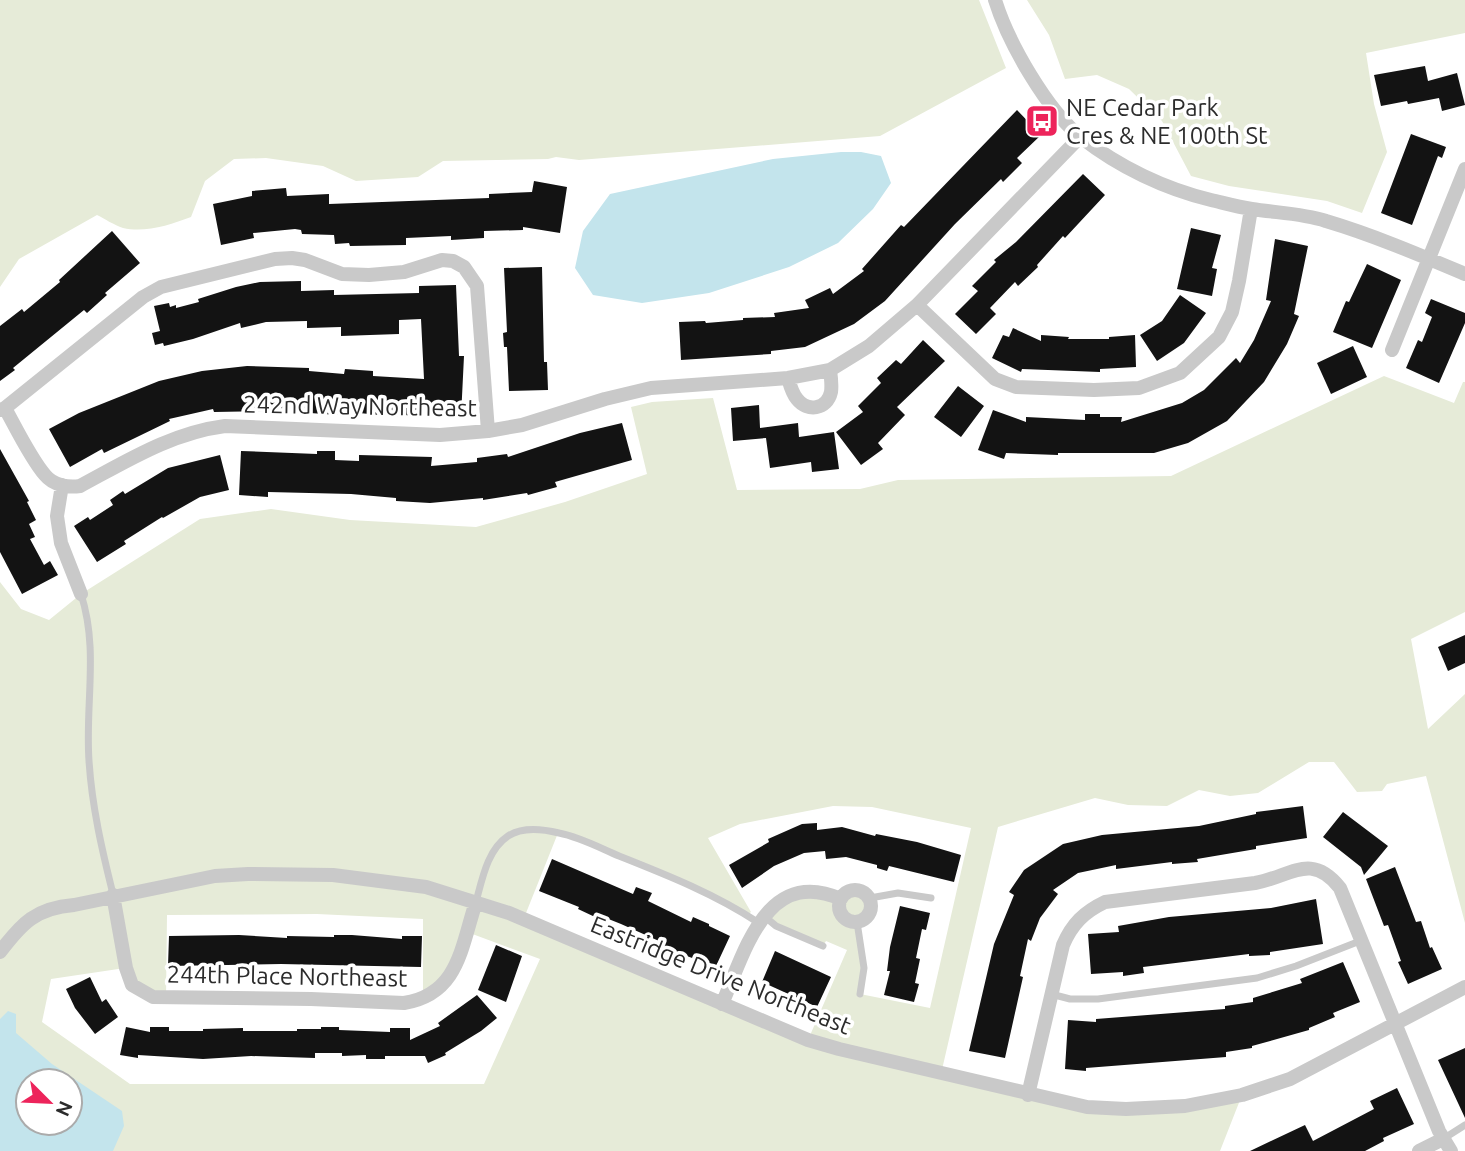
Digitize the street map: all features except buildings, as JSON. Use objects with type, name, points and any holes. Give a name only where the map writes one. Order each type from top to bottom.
[{"type":"street","points":[[995,0],[1005,27],[1030,76],[1080,137],[1116,162],[1194,196],[1251,209],[1326,221],[1465,274]]},
{"type":"street","points":[[789,378],[792,393],[799,402],[810,408],[820,407],[832,390],[830,370],[869,346],[917,305],[1080,137]]},
{"type":"street","points":[[1392,350],[1465,169]]},
{"type":"street","points":[[917,305],[995,379],[1016,387],[1071,390],[1139,388],[1180,373],[1219,337],[1232,312],[1240,281],[1251,209]]},
{"type":"street","points":[[80,594],[61,543],[57,516],[62,485],[45,476],[2,409],[143,297],[161,287],[258,262],[292,258],[342,274],[394,274],[442,260],[453,261],[464,267],[477,286],[488,431]]},
{"type":"street","name":"242nd Way Northeast","points":[[62,485],[80,486],[159,444],[205,429],[225,426],[440,435],[488,431],[522,425],[593,402],[651,388],[789,378],[830,370]]},
{"type":"street","points":[[1028,1094],[1050,994],[1069,931],[1089,909],[1121,899],[1273,880],[1297,869],[1317,869],[1340,888],[1447,1145],[1419,1151]]},
{"type":"street","name":"Eastridge Drive Northeast","points":[[0,952],[19,927],[34,916],[56,906],[75,905],[215,876],[281,874],[361,877],[426,887],[509,913],[808,1040],[1087,1107],[1126,1109],[1185,1106],[1224,1100],[1290,1079],[1465,987]]},
{"type":"street","points":[[722,1004],[761,919],[769,908],[807,890],[825,892],[841,900]]},
{"type":"street","points":[[853,890],[863,891],[870,898],[870,914],[857,922],[843,917],[839,908],[841,900],[844,894],[853,890]]},
{"type":"street","name":"244th Place Northeast","points":[[113,895],[123,956],[132,985],[153,998],[311,999],[404,1003],[418,1001],[434,994],[446,982],[456,966],[476,902]]},
{"type":"lane","points":[[80,594],[91,639],[89,759],[94,809],[113,895]]},
{"type":"lane","points":[[476,902],[496,846],[517,832],[536,830],[568,835],[670,876],[823,946]]},
{"type":"lane","points":[[870,898],[898,892],[932,898]]},
{"type":"lane","points":[[857,922],[864,968],[860,994]]},
{"type":"lane","points":[[1050,994],[1070,999],[1098,999],[1257,978],[1360,941]]},
{"type":"lane","points":[[1447,1145],[1465,1125]]},
{"type":"green space","points":[[0,0],[979,0],[1006,68],[880,136],[579,160],[556,157],[443,161],[418,177],[356,181],[323,166],[266,158],[234,159],[205,181],[191,217],[140,230],[123,228],[97,215],[19,259],[0,287]]},
{"type":"green space","points":[[1027,0],[1465,0],[1465,33],[1366,53],[1374,104],[1387,152],[1362,213],[1327,201],[1229,186],[1191,176],[1162,121],[1129,89],[1097,75],[1065,79],[1049,35]]},
{"type":"green space","points":[[1384,376],[1454,403],[1465,382],[1465,612],[1411,639],[1428,729],[1465,694],[1465,923],[1426,776],[1387,784],[1382,791],[1357,792],[1334,762],[1309,762],[1258,793],[1230,796],[1199,790],[1167,806],[1128,805],[1095,798],[998,827],[941,1074],[1087,1107],[1242,1095],[1220,1151],[0,1151],[0,582],[21,609],[49,620],[81,594],[200,519],[271,509],[350,520],[476,527],[565,502],[647,474],[631,407],[652,402],[713,398],[737,490],[860,489],[898,480],[1171,476]],"holes":[[[833,806],[872,807],[971,828],[930,1008],[860,994],[862,949],[857,922],[866,918],[872,903],[867,894],[858,890],[844,894],[781,900],[764,916],[776,926],[823,946],[826,941],[847,950],[808,1040],[524,918],[558,833],[709,895],[747,915],[751,912],[708,838],[740,824]],[[317,914],[423,919],[423,998],[456,966],[467,932],[540,959],[484,1084],[130,1084],[42,1022],[51,979],[125,968],[153,997],[166,999],[167,915]]]},
{"type":"water","points":[[841,152],[881,156],[891,183],[873,209],[838,243],[789,267],[709,293],[642,303],[593,295],[575,268],[583,231],[610,194],[773,159]]},
{"type":"water","points":[[8,1011],[16,1014],[16,1033],[56,1067],[14,1067],[14,1137],[84,1137],[84,1085],[122,1111],[124,1126],[113,1151],[0,1151],[0,1019]]},
{"type":"place","name":"NE Cedar Park Cres & NE 100th St","points":[[1042,121]]}]
